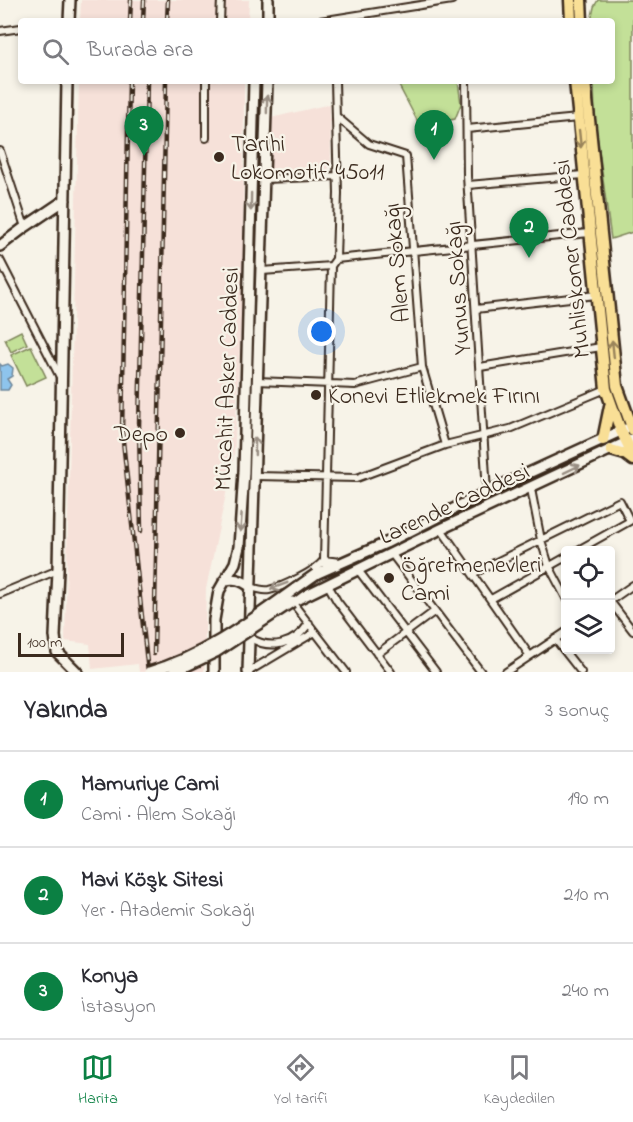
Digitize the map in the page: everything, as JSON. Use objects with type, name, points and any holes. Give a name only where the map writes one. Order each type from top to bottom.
[{"type":"main road","points":[[67,18],[70,0]]},
{"type":"main road","points":[[268,0],[268,18]]},
{"type":"main road","points":[[570,0],[571,18]]},
{"type":"main road","points":[[581,0],[582,18]]},
{"type":"main road","points":[[68,84],[55,636],[57,652],[77,672]]},
{"type":"main road","name":"Mücahit Asker Caddesi","points":[[214,672],[214,620],[219,591],[235,563],[239,547],[243,483],[254,84]]},
{"type":"main road","name":"Mücahit Asker Caddesi","points":[[248,672],[267,84]]},
{"type":"main road","name":"Muhliskoner Caddesi","points":[[575,84],[601,347],[612,387],[630,428]]},
{"type":"main road","name":"Muhliskoner Caddesi","points":[[585,84],[612,387],[610,403],[630,428]]},
{"type":"main road","points":[[0,246],[66,200]]},
{"type":"main road","points":[[612,387],[633,397]]},
{"type":"main road","points":[[603,440],[610,403]]},
{"type":"main road","points":[[630,428],[633,455]]},
{"type":"main road","name":"Larende Caddesi","points":[[149,672],[201,651],[316,574],[326,564],[343,562],[487,492],[630,428]]},
{"type":"main road","name":"Larende Caddesi","points":[[174,672],[216,652],[292,602],[441,529],[630,441]]},
{"type":"main road","points":[[611,450],[625,454],[633,460]]},
{"type":"main road","points":[[224,581],[238,579],[251,587]]},
{"type":"street","points":[[220,18],[221,0]]},
{"type":"street","points":[[346,18],[452,0]]},
{"type":"street","points":[[0,31],[18,28]]},
{"type":"street","points":[[206,84],[206,138]]},
{"type":"street","points":[[251,587],[271,590],[326,564],[331,266],[336,259],[335,84]]},
{"type":"street","name":"Yunus Sokağı","points":[[466,84],[468,185],[487,492]]},
{"type":"street","name":"Alem Sokağı","points":[[336,116],[369,144],[406,156],[422,367],[445,445]]},
{"type":"street","points":[[467,129],[578,118]]},
{"type":"street","points":[[0,152],[25,227]]},
{"type":"street","points":[[468,185],[583,175]]},
{"type":"street","points":[[265,179],[337,176]]},
{"type":"street","points":[[336,259],[589,233]]},
{"type":"street","points":[[0,260],[62,381]]},
{"type":"street","points":[[262,271],[331,266]]},
{"type":"street","points":[[476,309],[596,295]]},
{"type":"street","points":[[480,367],[601,347]]},
{"type":"street","points":[[257,381],[355,385],[422,367]]},
{"type":"street","points":[[255,476],[357,478],[445,445],[510,429],[612,387]]},
{"type":"street","points":[[531,489],[541,540],[549,566],[561,589]]},
{"type":"street","points":[[474,573],[620,501],[630,521],[585,546]]},
{"type":"street","points":[[441,529],[530,656]]},
{"type":"street","points":[[391,553],[481,672]]},
{"type":"street","points":[[491,599],[561,560]]},
{"type":"street","points":[[0,594],[58,570]]},
{"type":"street","points":[[358,570],[436,672]]},
{"type":"street","points":[[328,585],[337,601],[391,672]]},
{"type":"street","points":[[611,600],[633,585]]},
{"type":"street","points":[[292,602],[346,672]]},
{"type":"street","points":[[615,608],[633,631]]},
{"type":"street","points":[[377,654],[435,611]]},
{"type":"street","points":[[249,637],[260,644],[282,644],[304,631],[309,624]]},
{"type":"street","points":[[248,672],[315,632]]},
{"type":"street","points":[[506,672],[561,635]]},
{"type":"street","points":[[555,639],[581,672]]},
{"type":"shaded area","points":[[81,0],[249,0],[248,18],[80,18]]},
{"type":"shaded area","points":[[79,84],[244,84],[243,289],[234,456],[206,589],[204,672],[139,672],[138,664],[92,669],[90,644],[65,641]]},
{"type":"shaded area","points":[[330,104],[331,163],[328,170],[277,172],[271,169],[271,118]]},
{"type":"green space","points":[[598,0],[633,0],[633,232],[611,239],[595,120],[594,84],[615,84],[615,18],[592,18]]},
{"type":"green space","points":[[398,84],[458,84],[461,104],[455,119],[420,126]]},
{"type":"green space","points":[[21,331],[27,344],[11,352],[5,339]]},
{"type":"green space","points":[[31,346],[46,377],[26,386],[11,355]]},
{"type":"water","points":[[0,364],[2,366],[8,364],[13,368],[12,376],[7,379],[11,385],[8,390],[0,390]]},
{"type":"railway","points":[[130,18],[131,0]]},
{"type":"railway","points":[[143,18],[144,0]]},
{"type":"railway","points":[[167,18],[168,0]]},
{"type":"railway","points":[[129,84],[122,432],[148,672]]},
{"type":"railway","points":[[141,531],[139,426],[147,84]]},
{"type":"railway","points":[[154,654],[166,84]]},
{"type":"place","name":"Konya","points":[[144,156]]},
{"type":"place","name":"Tarihi Lokomotif 45011","points":[[219,157]]},
{"type":"place","name":"Mamuriye Cami","points":[[434,160]]},
{"type":"place","name":"Mavi Köşk Sitesi","points":[[529,258]]},
{"type":"place","name":"Konevi Etliekmek Fırını","points":[[316,395]]},
{"type":"place","name":"Depo","points":[[180,433]]},
{"type":"place","name":"Öğretmenevleri Cami","points":[[389,578]]}]
